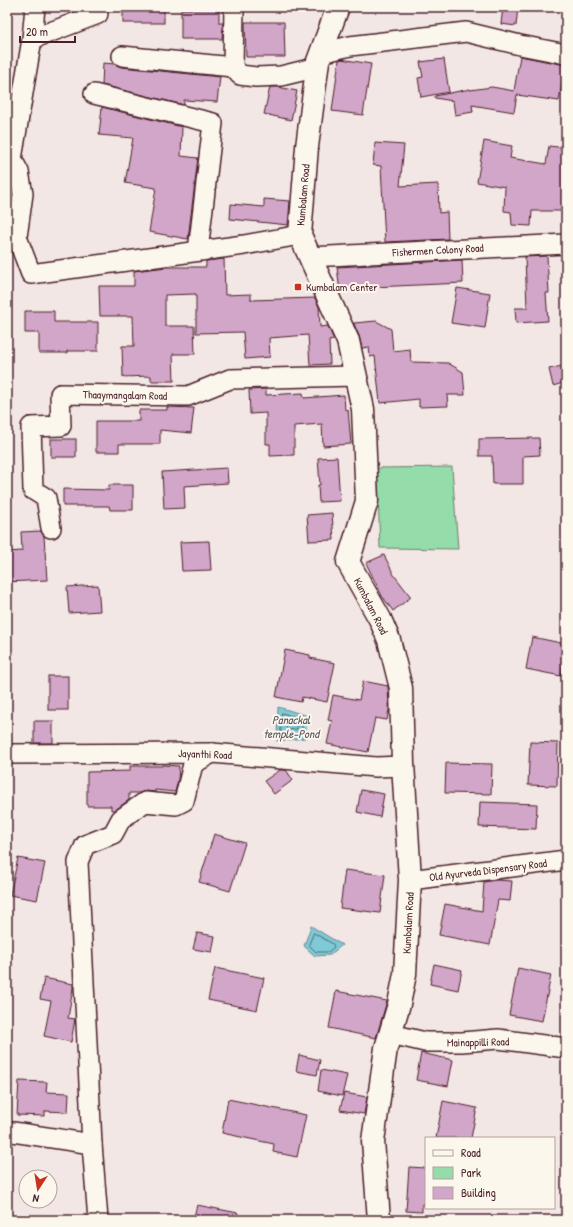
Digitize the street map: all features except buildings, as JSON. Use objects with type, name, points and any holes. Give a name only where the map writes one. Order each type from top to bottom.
[{"type":"main road","name":"Kumbalam Road","points":[[338,7],[319,60],[307,147],[300,235],[348,341],[363,409],[367,501],[348,562],[380,619],[396,666],[401,688],[403,766],[410,880],[405,974],[399,1004],[386,1048],[373,1141],[379,1220]]},
{"type":"street","points":[[35,7],[32,39],[9,159],[19,172],[23,194],[17,237],[31,274],[244,245],[300,235]]},
{"type":"street","points":[[234,7],[233,67],[240,75],[256,77],[281,76],[350,46],[466,32],[566,54]]},
{"type":"street","points":[[32,39],[98,14]]},
{"type":"street","points":[[122,56],[233,67]]},
{"type":"street","points":[[94,94],[213,124],[198,251]]},
{"type":"street","name":"Fishermen Colony Road","points":[[310,256],[566,244]]},
{"type":"street","name":"Thaaymangalam Road","points":[[51,528],[46,498],[33,490],[30,427],[61,426],[60,394],[188,396],[230,379],[356,376]]},
{"type":"street","points":[[98,1220],[92,1144],[78,862],[85,845],[113,834],[121,819],[145,802],[176,806],[184,801],[193,764],[212,753]]},
{"type":"street","name":"Jayanthi Road","points":[[7,754],[212,753],[376,767],[403,766]]},
{"type":"street","name":"Old Ayurveda Dispensary Road","points":[[410,880],[566,860]]},
{"type":"street","name":"Mainappilli Road","points":[[390,1034],[425,1042],[462,1042],[498,1039],[566,1048]]},
{"type":"street","points":[[7,1132],[92,1144]]},
{"type":"green space","points":[[452,467],[458,549],[380,548],[377,468]]},
{"type":"water","name":"Panackal temple-Pond","points":[[278,707],[308,716],[305,738],[277,741]]},
{"type":"water","points":[[311,926],[342,945],[330,955],[315,956],[304,946]]},
{"type":"place","name":"Kumbalam Center","points":[[298,287]]}]
